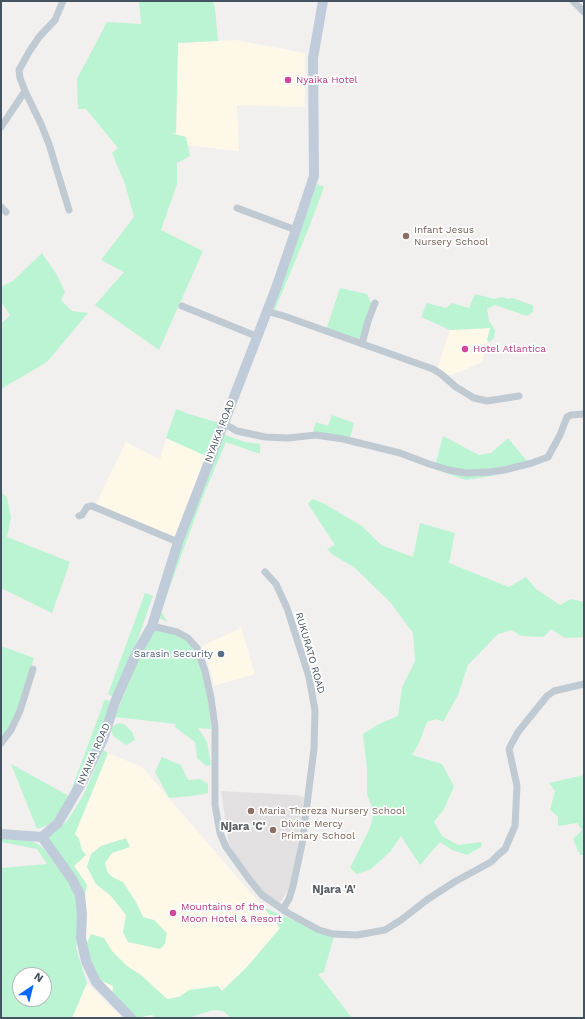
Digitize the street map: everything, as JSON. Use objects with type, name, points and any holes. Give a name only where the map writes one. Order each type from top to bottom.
[{"type":"street","points":[[63,1],[55,20],[39,37],[23,61],[19,70],[20,78],[25,91],[49,144],[69,210]]},
{"type":"street","name":"NYAIKA ROAD","points":[[42,838],[58,823],[82,782],[104,737],[115,702],[136,654],[152,626],[178,542],[296,230],[314,176],[313,58],[323,1]]},
{"type":"street","points":[[573,1],[584,12]]},
{"type":"street","points":[[1,127],[25,91]]},
{"type":"street","points":[[237,208],[296,230]]},
{"type":"street","points":[[362,344],[368,320],[375,303]]},
{"type":"street","points":[[182,306],[256,336]]},
{"type":"street","points":[[266,311],[290,318],[433,369],[456,387],[474,398],[487,401],[519,396]]},
{"type":"street","points":[[223,423],[237,431],[266,437],[288,438],[316,435],[339,438],[400,453],[429,464],[466,473],[504,470],[532,463],[548,457],[560,435],[567,417],[571,415],[584,414]]},
{"type":"street","points":[[79,516],[82,515],[87,507],[92,506],[178,542]]},
{"type":"street","name":"RUKURATO ROAD","points":[[265,572],[276,584],[287,608],[309,677],[315,710],[314,749],[302,844],[294,886],[283,909]]},
{"type":"street","points":[[152,626],[177,632],[188,638],[197,648],[206,671],[214,727],[215,805],[220,833],[226,847],[262,895],[319,930],[333,934],[357,935],[385,930],[401,920],[428,899],[491,862],[505,849],[515,826],[517,786],[509,749],[532,714],[547,696],[554,691],[563,688],[584,684]]},
{"type":"street","points":[[1,743],[11,730],[20,711],[33,670]]},
{"type":"street","points":[[1,834],[42,838],[72,879],[80,895],[82,914],[81,938],[86,961],[96,982],[131,1018]]},
{"type":"shaded area","points":[[236,40],[305,53],[305,107],[237,105],[239,151],[176,144],[178,43]]},
{"type":"shaded area","points":[[491,328],[482,362],[452,375],[443,374],[437,369],[450,330]]},
{"type":"shaded area","points":[[166,438],[206,456],[175,539],[96,504],[126,442],[160,460]]},
{"type":"shaded area","points":[[241,628],[255,674],[214,686],[202,646]]},
{"type":"shaded area","points":[[108,753],[142,767],[281,928],[246,968],[222,991],[176,1018],[131,1018],[86,961],[82,914],[87,885],[66,855]]},
{"type":"shaded area","points":[[221,791],[295,795],[304,797],[297,850],[290,886],[280,903],[264,893],[245,870],[229,844]]},
{"type":"shaded area","points":[[87,983],[122,1018],[72,1018]]},
{"type":"green space","points":[[139,1],[213,1],[218,41],[178,43],[176,133],[171,133],[186,137],[190,156],[178,163],[177,161],[177,184],[161,230],[203,251],[159,350],[95,305],[124,272],[101,260],[134,217],[125,184],[112,153],[118,148],[86,109],[78,109],[77,79],[107,22],[141,24]]},
{"type":"green space","points":[[317,184],[324,187],[275,310],[272,308]]},
{"type":"green space","points":[[42,253],[57,275],[65,292],[61,300],[72,311],[88,313],[47,362],[1,389],[1,324],[10,315],[1,302],[1,287],[14,280]]},
{"type":"green space","points":[[340,288],[367,294],[372,305],[361,342],[326,330]]},
{"type":"green space","points":[[475,294],[494,299],[502,297],[508,299],[513,298],[533,305],[533,312],[527,316],[495,305],[487,309],[489,321],[495,330],[494,338],[489,342],[487,340],[490,328],[450,330],[421,317],[427,303],[446,308],[452,303],[469,308]]},
{"type":"green space","points":[[176,409],[219,423],[206,456],[166,438]]},
{"type":"green space","points":[[332,415],[354,423],[350,438],[379,450],[313,431],[316,422],[328,426]]},
{"type":"green space","points":[[222,434],[245,442],[260,444],[260,454],[226,442],[202,499],[161,611],[167,622],[156,616]]},
{"type":"green space","points":[[443,436],[479,455],[491,453],[508,438],[531,466],[492,476],[466,480],[434,469]]},
{"type":"green space","points":[[1,492],[7,497],[11,517],[7,537],[70,562],[52,613],[1,588]]},
{"type":"green space","points":[[312,499],[323,503],[362,526],[381,545],[413,557],[420,523],[455,533],[449,563],[509,587],[526,577],[536,589],[560,605],[571,599],[584,602],[584,637],[565,638],[551,629],[544,637],[521,636],[512,630],[498,634],[468,665],[458,695],[443,722],[437,719],[427,722],[419,743],[412,755],[442,764],[454,786],[444,809],[434,822],[442,836],[458,845],[482,842],[481,847],[467,855],[452,850],[440,842],[420,865],[401,836],[390,852],[371,869],[357,874],[350,868],[369,830],[374,813],[367,794],[367,768],[363,734],[379,724],[398,716],[402,687],[415,661],[413,633],[391,603],[354,567],[333,555],[327,549],[335,545],[308,504]]},
{"type":"green space","points":[[145,593],[153,596],[115,698],[108,694]]},
{"type":"green space","points":[[152,624],[184,639],[190,640],[206,677],[211,729],[198,728],[207,742],[211,765],[206,766],[197,758],[195,742],[175,727],[176,724],[115,717]]},
{"type":"green space","points":[[1,646],[34,658],[17,710],[7,731],[1,737]]},
{"type":"green space","points":[[105,699],[114,704],[82,779],[55,819],[48,825],[37,829],[11,764],[69,796]]},
{"type":"green space","points":[[118,723],[124,724],[132,732],[135,740],[126,745],[113,736],[111,728]]},
{"type":"green space","points":[[103,750],[108,753],[75,834],[79,839],[82,850],[86,855],[74,866],[87,885],[85,894],[48,838],[68,820],[83,796]]},
{"type":"green space","points":[[162,757],[181,765],[188,780],[200,779],[208,784],[208,793],[169,798],[155,772]]},
{"type":"green space","points":[[584,775],[584,855],[580,855],[573,839],[582,830],[577,823],[558,826],[558,817],[550,810],[555,791],[549,783]]},
{"type":"green space","points":[[1,837],[25,839],[38,844],[45,850],[78,895],[79,936],[76,948],[87,983],[72,1018],[1,1018],[1,868],[47,864],[37,849],[1,842]]},
{"type":"green space","points":[[126,838],[130,847],[112,853],[105,863],[108,873],[114,878],[123,882],[136,902],[143,917],[154,920],[167,933],[165,944],[160,949],[128,942],[123,932],[126,915],[111,896],[96,884],[87,867],[91,854],[101,846]]},
{"type":"green space","points":[[263,907],[325,934],[334,936],[324,972],[318,974],[352,1018],[231,1018],[223,1011],[213,1010],[188,1018],[156,1018],[152,1015],[136,1018],[124,1011],[112,999],[113,986],[100,980],[89,960],[86,945],[91,934],[104,938],[112,951],[127,966],[141,975],[167,999],[179,997],[189,990],[218,986],[222,991],[246,968],[280,928]]},
{"type":"place","name":"Nyaika Hotel","points":[[288,80]]},
{"type":"place","name":"Infant Jesus Nursery School","points":[[406,236]]},
{"type":"place","name":"Hotel Atlantica","points":[[465,349]]},
{"type":"place","name":"Sarasin Security","points":[[221,654]]},
{"type":"place","name":"Maria Thereza Nursery School","points":[[251,811]]},
{"type":"place","name":"Divine Mercy Primary School","points":[[273,830]]},
{"type":"place","name":"Mountains of the Moon Hotel & Resort","points":[[173,913]]},
{"type":"district","name":"Njara 'C'","points":[[243,827]]},
{"type":"district","name":"Njara 'A'","points":[[334,890]]}]
